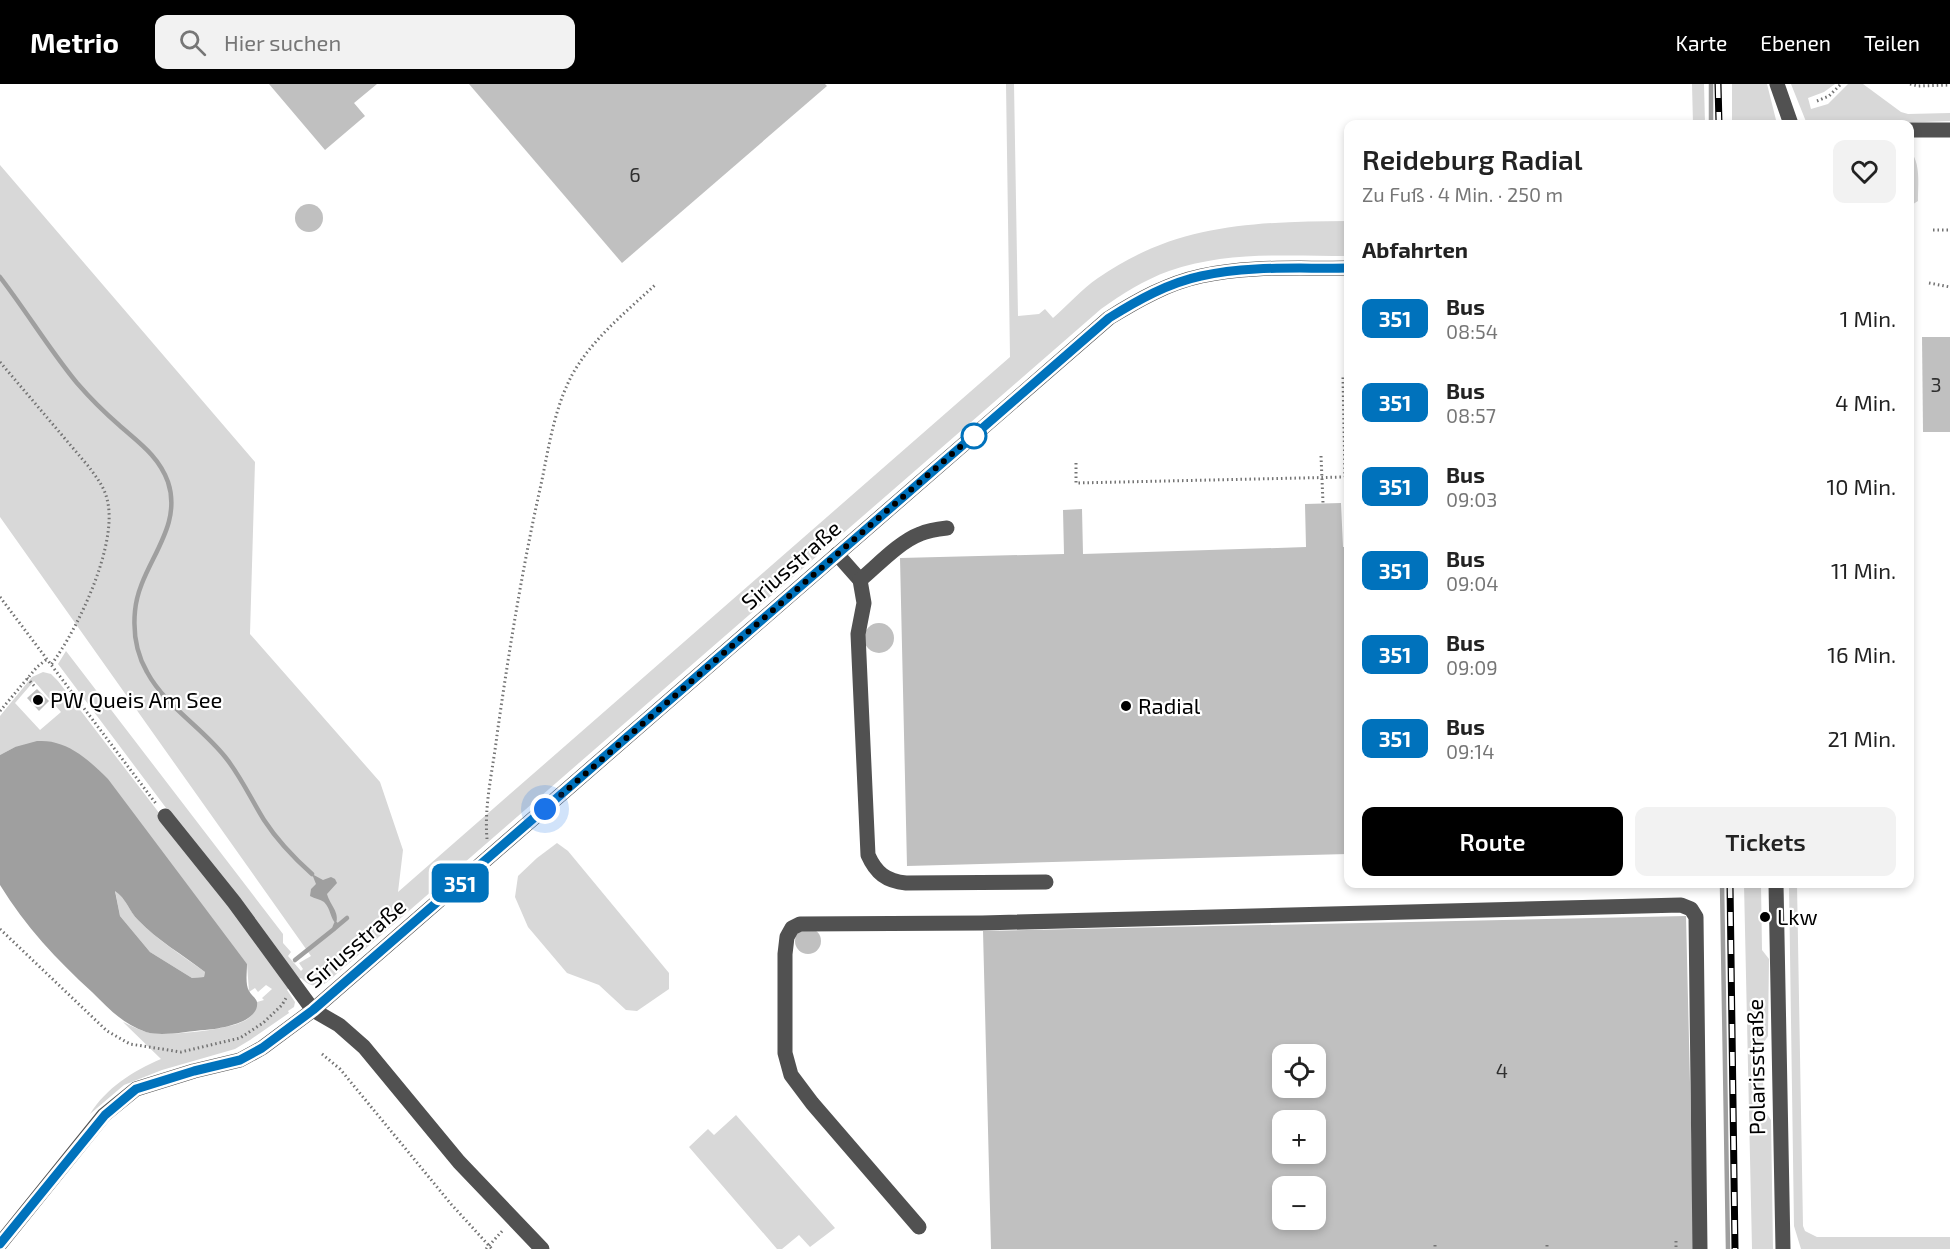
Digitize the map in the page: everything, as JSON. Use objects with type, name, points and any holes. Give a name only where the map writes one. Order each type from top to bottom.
[{"type":"street","points":[[1777,84],[1790,120]]},
{"type":"street","points":[[1914,130],[1950,130]]},
{"type":"street","name":"Siriusstraße","points":[[0,1244],[105,1115],[136,1089],[240,1060],[262,1048],[313,1010],[1109,318],[1131,304],[1174,284],[1200,276],[1252,269],[1344,268]]},
{"type":"street","points":[[860,580],[917,535],[947,528]]},
{"type":"street","points":[[837,555],[860,580],[864,603],[858,634],[868,855],[873,866],[881,876],[892,882],[906,884],[1046,882]]},
{"type":"street","points":[[165,816],[234,902],[313,1010],[339,1025],[364,1047],[459,1162],[542,1249]]},
{"type":"street","name":"Polarisstraße","points":[[1776,888],[1783,1249]]},
{"type":"street","points":[[919,1227],[812,1103],[791,1075],[784,1053],[785,954],[787,937],[792,928],[800,924],[982,923],[1681,905],[1691,909],[1696,917],[1700,1249]]},
{"type":"path","points":[[1817,101],[1829,96],[1841,84]]},
{"type":"path","points":[[1910,84],[1950,85]]},
{"type":"path","points":[[1933,230],[1950,230]]},
{"type":"path","points":[[1929,283],[1950,287]]},
{"type":"path","points":[[492,855],[488,846],[486,822],[505,678],[537,503],[558,408],[572,376],[586,354],[605,331],[655,285]]},
{"type":"path","points":[[0,362],[89,467],[102,485],[107,498],[109,527],[104,552],[86,605],[51,665]]},
{"type":"path","points":[[1343,377],[1344,410]]},
{"type":"path","points":[[1321,456],[1323,503]]},
{"type":"path","points":[[1076,463],[1076,483],[1344,477]]},
{"type":"path","points":[[0,597],[165,816]]},
{"type":"path","points":[[0,711],[27,678],[47,659]]},
{"type":"path","points":[[27,678],[36,688]]},
{"type":"path","points":[[0,929],[107,1031],[129,1044],[181,1052],[240,1038],[263,1023],[282,1005],[290,991],[296,987]]},
{"type":"path","points":[[322,1054],[340,1069],[489,1248],[513,1218]]},
{"type":"path","points":[[1676,1241],[1676,1249]]},
{"type":"shaded area","points":[[1006,84],[1014,84],[1018,316],[1039,314],[1045,309],[1053,318],[1098,278],[1157,246],[1188,236],[1249,225],[1344,221],[1344,256],[1280,255],[1213,260],[1169,271],[1109,303],[326,983],[316,986],[301,978],[296,981],[58,664],[66,651],[283,934],[283,943],[291,952],[288,956],[301,971],[303,969],[299,963],[311,956],[0,517],[0,165],[255,462],[250,634],[380,782],[403,850],[398,892],[1010,357]]},
{"type":"shaded area","points":[[1692,84],[1704,84],[1705,120],[1693,120]]},
{"type":"shaded area","points":[[1732,84],[1767,84],[1776,120],[1732,120]]},
{"type":"shaded area","points":[[1791,84],[1835,84],[1824,92],[1808,98],[1811,109],[1828,104],[1848,84],[1863,84],[1901,112],[1908,114],[1950,113],[1950,121],[1805,120]]},
{"type":"shaded area","points":[[1914,156],[1917,168],[1918,201],[1914,204]]},
{"type":"shaded area","points":[[43,672],[51,674],[58,681],[290,987],[287,990],[295,1002],[294,1007],[288,1011],[289,1013],[235,1049],[162,1070],[124,1085],[90,1114],[104,1096],[121,1081],[161,1059],[123,1022],[147,1032],[159,1034],[198,1032],[225,1027],[249,1018],[257,1002],[264,1000],[262,998],[272,989],[266,985],[258,992],[255,988],[249,992],[247,964],[15,747],[0,755],[0,716],[32,677]],"holes":[[[34,681],[61,712],[40,730],[15,703]]]},
{"type":"shaded area","points":[[37,741],[63,745],[84,758],[108,779],[247,964],[248,988],[257,1002],[252,1015],[237,1024],[219,1028],[167,1034],[146,1032],[130,1025],[110,1010],[42,942],[0,885],[0,755],[15,747]],"holes":[[[115,891],[145,927],[205,972],[204,977],[192,978],[150,952],[120,916]]]},
{"type":"shaded area","points":[[557,843],[568,851],[669,973],[669,989],[637,1011],[626,1010],[599,985],[567,973],[528,927],[515,897],[518,876]]},
{"type":"shaded area","points":[[312,874],[323,880],[331,877],[337,883],[327,894],[336,912],[336,924],[324,902],[310,896],[311,889],[316,884]]},
{"type":"shaded area","points":[[1744,888],[1761,888],[1762,950],[1769,959],[1768,1036],[1762,1045],[1764,1110],[1771,1120],[1773,1249],[1752,1249]]},
{"type":"shaded area","points":[[1789,888],[1797,888],[1803,1226],[1805,1231],[1817,1237],[1950,1237],[1950,1249],[1801,1249],[1794,1226]]},
{"type":"shaded area","points":[[115,890],[145,927],[170,948],[205,972],[204,977],[192,978],[150,952],[120,916]]},
{"type":"shaded area","points":[[736,1115],[835,1228],[810,1247],[799,1235],[782,1249],[777,1249],[689,1147],[708,1129],[714,1135]]},
{"type":"building","points":[[269,84],[377,84],[354,103],[365,116],[325,150]]},
{"type":"building","points":[[469,84],[825,84],[827,86],[622,263]]},
{"type":"building","points":[[309,204],[319,208],[323,218],[319,228],[309,232],[299,228],[295,218],[299,208]]},
{"type":"building","points":[[1922,337],[1950,337],[1950,432],[1923,432]]},
{"type":"building","name":"Radial","points":[[1341,503],[1344,547],[1344,854],[907,866],[900,558],[1064,554],[1063,510],[1082,509],[1083,554],[1306,547],[1305,504]]},
{"type":"building","points":[[879,623],[890,627],[894,638],[890,649],[879,653],[868,649],[864,638],[868,627]]},
{"type":"building","name":"PW Queis Am See","points":[[37,689],[49,701],[39,711],[27,698]]},
{"type":"building","points":[[1686,916],[1694,1249],[991,1249],[983,931]]},
{"type":"building","points":[[808,928],[817,932],[821,941],[817,950],[808,954],[799,950],[795,941],[799,932]]},
{"type":"waterway","points":[[1711,84],[1711,120]]},
{"type":"waterway","points":[[0,277],[77,383],[147,450],[164,473],[171,499],[170,516],[166,532],[138,594],[134,627],[140,657],[147,672],[164,696],[226,758],[269,827],[312,874]]},
{"type":"waterway","points":[[1722,888],[1728,1249]]},
{"type":"waterway","points":[[335,928],[347,918]]},
{"type":"waterway","points":[[295,960],[334,929],[336,924]]},
{"type":"railway","points":[[1718,84],[1719,120]]},
{"type":"railway","points":[[1730,888],[1735,1249]]},
{"type":"bus line","name":"351","points":[[0,1244],[105,1115],[136,1089],[240,1060],[262,1048],[313,1010],[1109,318],[1150,294],[1200,276],[1252,269],[1344,268]]},
{"type":"place","name":"PW Queis Am See","points":[[38,700]]},
{"type":"place","name":"Radial","points":[[1126,706]]},
{"type":"place","name":"Lkw","points":[[1765,917]]},
{"type":"route","points":[[545,809],[975,434],[974,436]]}]
